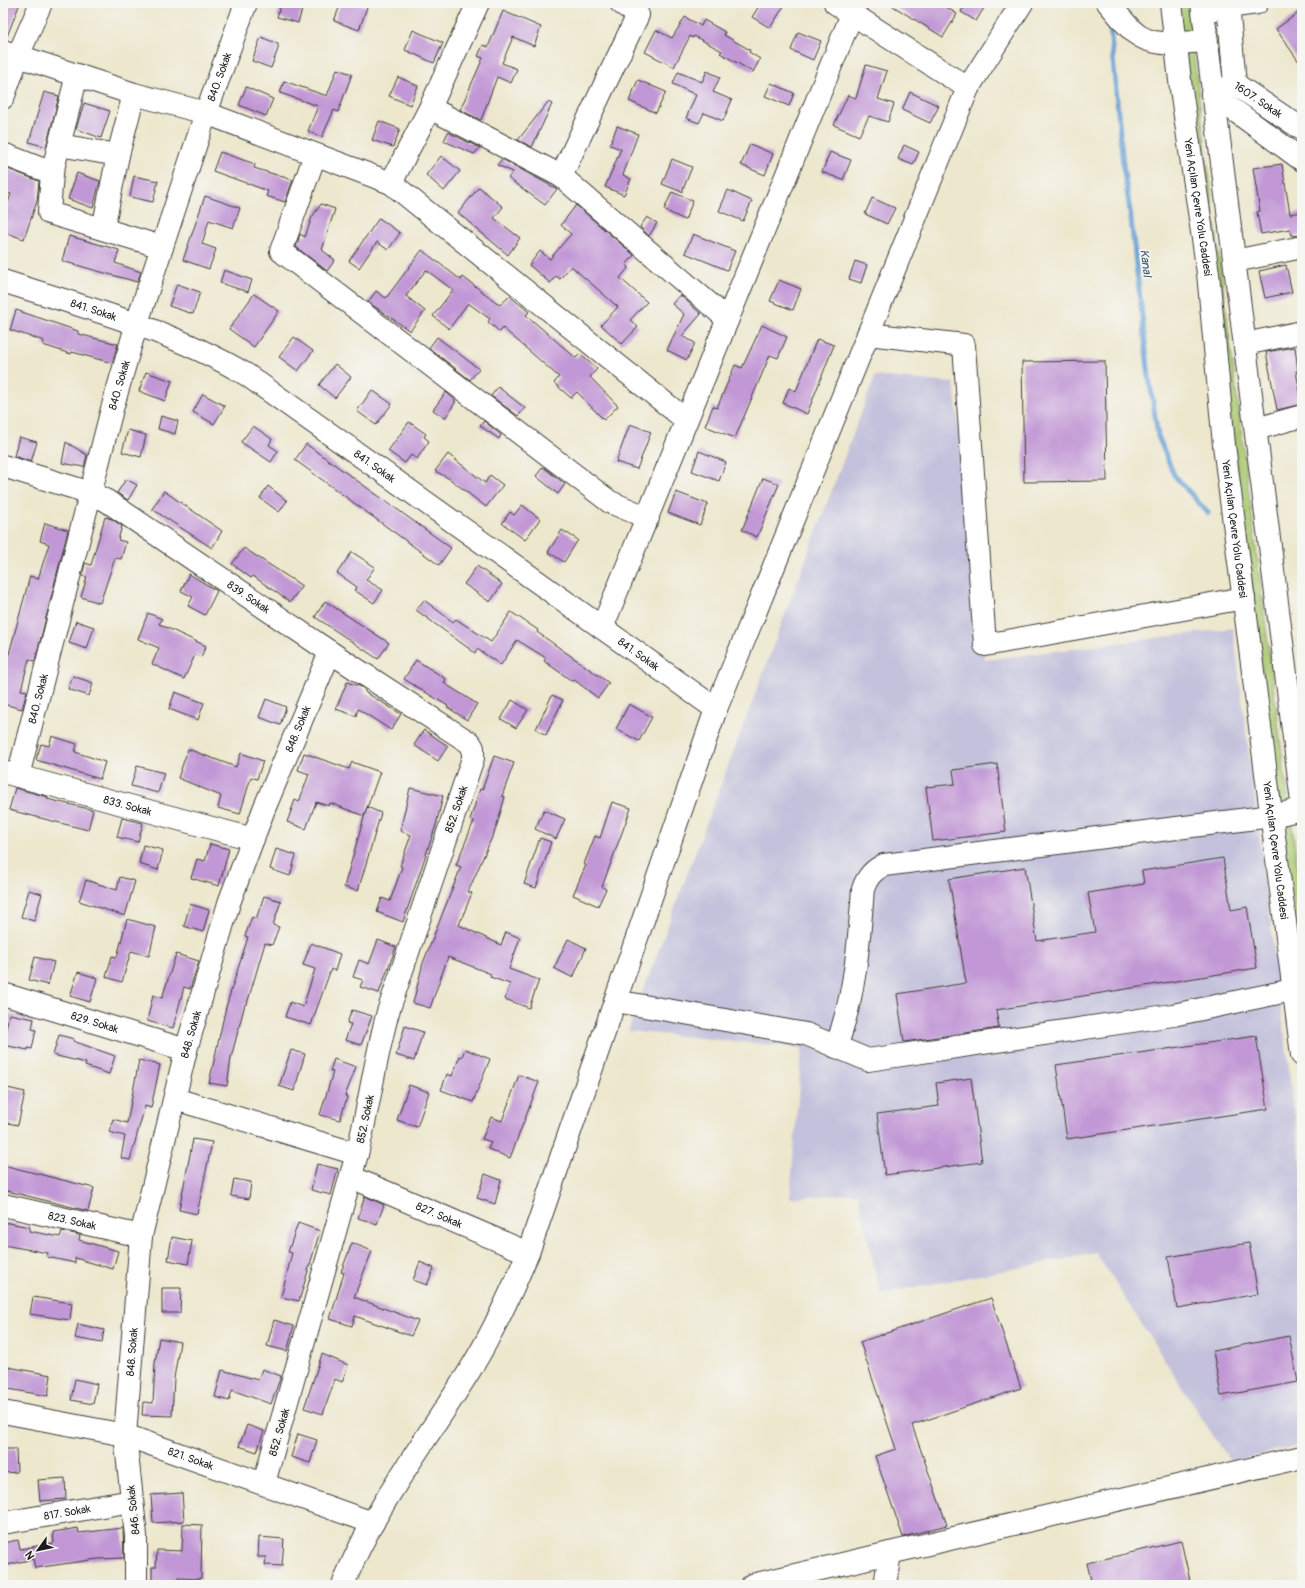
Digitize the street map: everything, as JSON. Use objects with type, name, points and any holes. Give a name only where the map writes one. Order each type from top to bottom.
[{"type":"street","points":[[3,98],[11,54],[41,3]]},
{"type":"street","name":"840. Sokak","points":[[10,774],[91,493],[112,409],[137,323],[206,113],[246,3]]},
{"type":"street","points":[[391,184],[430,108],[478,3]]},
{"type":"street","points":[[561,176],[638,15],[621,3]]},
{"type":"street","points":[[343,1585],[373,1524],[480,1352],[509,1298],[528,1253],[716,709],[968,88],[1022,3]]},
{"type":"street","points":[[1108,3],[1134,32],[1143,38],[1160,44],[1206,41]]},
{"type":"street","name":"Yeni Açılan Çevre Yolu Caddesi","points":[[1171,3],[1208,273],[1220,415],[1272,816],[1298,989],[1302,1054]]},
{"type":"street","points":[[1257,3],[1202,7],[1302,802]]},
{"type":"street","points":[[1228,5],[1235,84]]},
{"type":"street","points":[[602,628],[648,518],[727,320],[843,8],[968,88]]},
{"type":"street","points":[[11,54],[134,94],[206,113],[391,184],[686,420]]},
{"type":"street","points":[[78,75],[52,173],[49,213],[162,247]]},
{"type":"street","name":"1607. Sokak","points":[[1212,94],[1235,84],[1302,130]]},
{"type":"street","points":[[102,230],[118,155],[134,94]]},
{"type":"street","points":[[1212,94],[1302,160]]},
{"type":"street","points":[[430,108],[561,176],[727,320]]},
{"type":"street","points":[[59,145],[118,155]]},
{"type":"street","points":[[3,154],[52,173]]},
{"type":"street","points":[[316,155],[280,251],[610,502],[648,518]]},
{"type":"street","points":[[1235,261],[1302,247]]},
{"type":"street","name":"841. Sokak","points":[[3,282],[137,323],[185,342],[222,360],[247,375],[716,709]]},
{"type":"street","points":[[1245,344],[1302,332]]},
{"type":"street","points":[[868,334],[964,345],[986,645],[1244,598]]},
{"type":"street","points":[[1256,430],[1302,416]]},
{"type":"street","name":"839. Sokak","points":[[3,466],[91,493],[120,509],[330,652],[470,742],[473,748],[473,758]]},
{"type":"street","name":"848. Sokak","points":[[124,1435],[141,1236],[186,1050],[229,903],[253,840],[330,652]]},
{"type":"street","name":"852. Sokak","points":[[264,1483],[358,1154],[368,1111],[379,1043],[473,758]]},
{"type":"street","name":"833. Sokak","points":[[10,774],[253,840]]},
{"type":"street","points":[[836,1047],[853,989],[863,889],[868,877],[878,868],[884,865],[1071,840],[1272,816],[1302,809]]},
{"type":"street","points":[[615,1002],[806,1034],[868,1060],[890,1058],[1173,1015],[1298,989]]},
{"type":"street","name":"829. Sokak","points":[[3,994],[186,1050]]},
{"type":"street","points":[[175,1099],[358,1154]]},
{"type":"street","name":"827. Sokak","points":[[351,1177],[528,1253]]},
{"type":"street","name":"823. Sokak","points":[[3,1206],[141,1236]]},
{"type":"street","name":"821. Sokak","points":[[3,1412],[124,1435],[264,1483],[373,1524]]},
{"type":"street","name":"846. Sokak","points":[[124,1435],[136,1536],[136,1585]]},
{"type":"street","points":[[752,1585],[1302,1457]]},
{"type":"street","name":"817. Sokak","points":[[3,1523],[132,1501]]},
{"type":"street","points":[[885,1585],[890,1553]]},
{"type":"shaded area","points":[[875,376],[954,383],[985,660],[1233,628],[1302,1172],[1302,1444],[1230,1462],[1096,1253],[880,1294],[858,1193],[790,1198],[802,1048],[628,1031]]},
{"type":"green space","points":[[1177,3],[1187,3],[1191,34],[1181,36]]},
{"type":"green space","points":[[1193,50],[1288,802],[1279,804],[1184,51]]},
{"type":"green space","points":[[1291,818],[1302,904],[1302,978],[1282,819]]},
{"type":"building","points":[[3,3],[20,3],[6,39],[3,39]]},
{"type":"building","points":[[281,3],[304,3],[298,23],[277,17]]},
{"type":"building","points":[[341,3],[357,3],[367,7],[359,30],[334,21]]},
{"type":"building","points":[[761,3],[786,3],[770,28],[752,17]]},
{"type":"building","points":[[888,3],[940,3],[957,14],[943,37]]},
{"type":"building","points":[[966,3],[987,3],[976,21],[961,12]]},
{"type":"building","points":[[1302,10],[1302,66],[1276,29]]},
{"type":"building","points":[[503,11],[541,27],[534,46],[513,37],[502,63],[517,69],[511,83],[497,77],[481,120],[460,110],[483,58],[478,56],[483,45],[488,47]]},
{"type":"building","points":[[685,17],[701,26],[704,20],[725,32],[724,35],[750,50],[749,52],[760,59],[753,72],[720,53],[722,51],[694,36],[693,38],[690,36],[674,67],[645,52],[656,30],[672,38]]},
{"type":"building","points":[[413,30],[443,43],[434,63],[405,50]]},
{"type":"building","points":[[798,32],[821,41],[813,60],[791,50]]},
{"type":"building","points":[[261,37],[278,44],[278,49],[271,68],[252,61]]},
{"type":"building","points":[[866,65],[887,71],[878,99],[894,104],[888,122],[869,116],[859,136],[834,125],[848,95],[856,98]]},
{"type":"building","points":[[337,69],[352,74],[338,112],[334,110],[322,137],[308,131],[318,106],[280,93],[284,81],[327,96]]},
{"type":"building","points":[[707,71],[720,77],[713,92],[732,100],[723,121],[704,113],[699,123],[686,118],[696,95],[673,84],[678,72],[702,82]]},
{"type":"building","points":[[398,77],[418,86],[410,105],[389,96]]},
{"type":"building","points":[[638,80],[666,92],[656,113],[629,101]]},
{"type":"building","points":[[771,83],[794,93],[789,106],[765,96]]},
{"type":"building","points":[[246,87],[273,99],[266,116],[239,105]]},
{"type":"building","points":[[44,92],[59,96],[46,147],[29,142]]},
{"type":"building","points":[[910,92],[939,106],[930,123],[902,110]]},
{"type":"building","points":[[548,102],[552,104],[532,147],[518,140]]},
{"type":"building","points":[[84,103],[110,111],[101,138],[76,129]]},
{"type":"building","points":[[379,121],[400,129],[393,147],[372,140]]},
{"type":"building","points":[[617,126],[638,134],[623,175],[631,179],[624,195],[605,187],[621,149],[610,145]]},
{"type":"building","points":[[448,132],[480,148],[474,154],[444,141]]},
{"type":"building","points":[[750,144],[773,154],[765,175],[741,165]]},
{"type":"building","points":[[904,145],[919,152],[913,165],[898,159]]},
{"type":"building","points":[[220,152],[255,164],[254,168],[293,180],[285,202],[266,196],[268,191],[213,171]]},
{"type":"building","points":[[830,152],[851,160],[843,180],[822,172]]},
{"type":"building","points":[[441,156],[460,171],[444,191],[426,175]]},
{"type":"building","points":[[502,159],[557,189],[545,205],[508,178],[513,172],[497,165]]},
{"type":"building","points":[[672,159],[692,167],[682,192],[662,184]]},
{"type":"building","points":[[1282,164],[1290,214],[1302,212],[1302,235],[1292,236],[1290,229],[1261,234],[1257,212],[1260,211],[1253,168]]},
{"type":"building","points":[[8,169],[39,181],[37,201],[24,239],[3,232],[3,216],[11,194],[3,191],[3,183]]},
{"type":"building","points":[[77,173],[100,181],[93,208],[68,199]]},
{"type":"building","points":[[134,176],[158,181],[153,202],[130,197]]},
{"type":"building","points":[[479,187],[503,207],[494,218],[520,238],[508,255],[458,213]]},
{"type":"building","points":[[728,190],[752,201],[743,221],[719,211]]},
{"type":"building","points":[[672,192],[693,201],[685,220],[664,210]]},
{"type":"building","points":[[205,196],[240,208],[233,228],[209,220],[202,244],[216,249],[209,269],[183,260]]},
{"type":"building","points":[[872,198],[895,208],[887,224],[865,214]]},
{"type":"building","points":[[321,204],[335,209],[322,250],[335,260],[327,271],[296,247],[300,234],[305,237],[312,217]]},
{"type":"building","points":[[576,205],[634,255],[626,265],[629,267],[620,278],[647,302],[630,320],[638,327],[622,344],[601,325],[618,307],[571,266],[560,279],[556,276],[550,283],[529,265],[540,251],[550,259],[571,234],[561,225]]},
{"type":"building","points":[[647,217],[657,223],[649,236],[640,227]]},
{"type":"building","points":[[379,218],[400,233],[388,250],[377,242],[359,268],[349,261]]},
{"type":"building","points":[[693,234],[735,251],[727,270],[685,253]]},
{"type":"building","points":[[69,236],[119,250],[115,263],[141,272],[137,282],[62,261]]},
{"type":"building","points":[[422,250],[461,280],[463,277],[500,305],[510,296],[529,312],[526,315],[576,358],[580,354],[597,369],[590,377],[618,406],[604,420],[577,392],[571,398],[554,383],[559,377],[503,328],[500,332],[488,322],[490,319],[468,303],[449,329],[433,316],[453,290],[426,270],[406,296],[425,311],[410,331],[368,302],[376,291],[386,298]]},
{"type":"building","points":[[855,261],[867,265],[861,283],[849,279]]},
{"type":"building","points":[[1286,265],[1292,292],[1265,298],[1259,271]]},
{"type":"building","points":[[224,270],[252,280],[248,292],[220,283]]},
{"type":"building","points":[[779,280],[801,289],[793,310],[770,301]]},
{"type":"building","points":[[177,284],[200,292],[193,314],[169,306]]},
{"type":"building","points":[[254,294],[279,311],[254,347],[229,329]]},
{"type":"building","points":[[680,295],[701,314],[682,336],[695,343],[687,360],[667,350],[684,314],[672,304]]},
{"type":"building","points":[[16,310],[78,331],[78,334],[118,344],[112,363],[72,352],[71,354],[43,345],[44,341],[10,330]]},
{"type":"building","points":[[762,325],[787,337],[778,358],[770,355],[735,438],[705,426],[713,406],[717,408],[735,365],[742,368]]},
{"type":"building","points":[[294,337],[313,351],[298,371],[279,357]]},
{"type":"building","points":[[437,337],[479,369],[470,380],[429,348]]},
{"type":"building","points":[[817,339],[834,345],[807,414],[783,403],[789,388],[796,391]]},
{"type":"building","points":[[1295,347],[1298,371],[1296,371],[1302,404],[1277,410],[1266,352]]},
{"type":"building","points":[[1105,361],[1107,481],[1024,482],[1022,362]]},
{"type":"building","points":[[335,364],[351,377],[335,398],[319,385]]},
{"type":"building","points":[[146,372],[172,381],[165,401],[139,391]]},
{"type":"building","points":[[498,387],[525,408],[518,416],[491,396]]},
{"type":"building","points":[[372,390],[392,404],[376,425],[357,411]]},
{"type":"building","points":[[446,392],[455,400],[455,403],[445,418],[433,410]]},
{"type":"building","points":[[203,394],[225,406],[214,424],[193,412]]},
{"type":"building","points":[[161,416],[178,421],[175,434],[158,429]]},
{"type":"building","points":[[484,421],[501,435],[499,439],[480,426]]},
{"type":"building","points":[[409,422],[426,434],[424,437],[429,441],[417,459],[411,455],[405,463],[388,451]]},
{"type":"building","points":[[630,424],[651,432],[637,469],[616,462]]},
{"type":"building","points":[[253,426],[272,439],[269,445],[278,451],[271,462],[241,442]]},
{"type":"building","points":[[128,430],[146,435],[141,457],[122,452]]},
{"type":"building","points":[[19,437],[37,442],[31,462],[14,456]]},
{"type":"building","points":[[66,442],[87,455],[84,467],[62,463]]},
{"type":"building","points":[[306,444],[451,548],[439,565],[295,460]]},
{"type":"building","points":[[699,451],[726,462],[719,481],[692,471]]},
{"type":"building","points":[[448,454],[485,483],[490,475],[503,485],[486,507],[450,479],[435,471]]},
{"type":"building","points":[[543,467],[565,484],[558,494],[536,476]]},
{"type":"building","points":[[763,478],[779,484],[757,537],[742,530]]},
{"type":"building","points":[[126,479],[137,485],[128,500],[117,493]]},
{"type":"building","points":[[268,486],[287,501],[279,512],[260,498]]},
{"type":"building","points":[[164,491],[222,531],[212,548],[152,509]]},
{"type":"building","points":[[676,492],[708,504],[700,525],[668,513]]},
{"type":"building","points":[[522,505],[540,519],[525,540],[502,523],[510,512],[514,515]]},
{"type":"building","points":[[105,517],[112,519],[122,526],[118,540],[126,542],[121,559],[115,558],[100,603],[81,597],[87,577],[82,576],[85,563],[91,565]]},
{"type":"building","points":[[45,523],[68,530],[35,661],[29,659],[21,690],[27,691],[22,709],[3,704],[3,653],[9,654],[30,576],[38,579],[49,544],[40,541]]},
{"type":"building","points":[[562,530],[578,540],[564,562],[548,552]]},
{"type":"building","points":[[244,548],[302,586],[290,602],[253,576],[251,578],[232,564]]},
{"type":"building","points":[[352,552],[375,567],[366,580],[383,590],[374,603],[354,590],[357,587],[337,573]]},
{"type":"building","points":[[477,566],[502,584],[490,602],[464,584]]},
{"type":"building","points":[[189,574],[217,591],[205,615],[188,606],[193,597],[181,591]]},
{"type":"building","points":[[424,600],[453,622],[456,619],[491,642],[511,612],[538,630],[537,632],[609,683],[598,698],[573,679],[572,681],[544,661],[546,658],[517,640],[501,665],[477,649],[475,653],[416,610]]},
{"type":"building","points":[[325,601],[389,643],[378,659],[315,617]]},
{"type":"building","points":[[148,613],[162,619],[159,624],[206,646],[201,657],[195,655],[184,679],[152,664],[159,648],[138,639]]},
{"type":"building","points":[[76,621],[94,627],[87,649],[69,643]]},
{"type":"building","points":[[416,660],[446,679],[444,683],[477,704],[467,720],[447,707],[448,706],[404,679]]},
{"type":"building","points":[[73,676],[93,683],[89,696],[68,689]]},
{"type":"building","points":[[347,682],[362,687],[365,692],[401,714],[391,730],[358,709],[356,716],[336,709]]},
{"type":"building","points":[[175,692],[204,703],[198,720],[169,709]]},
{"type":"building","points":[[552,695],[563,700],[546,735],[536,729]]},
{"type":"building","points":[[266,699],[286,707],[280,725],[259,717]]},
{"type":"building","points":[[512,700],[528,710],[516,728],[501,719]]},
{"type":"building","points":[[629,704],[652,717],[639,741],[616,729]]},
{"type":"building","points":[[424,730],[448,746],[438,761],[414,745]]},
{"type":"building","points":[[52,736],[77,744],[75,752],[105,762],[100,779],[36,760],[41,744],[49,746]]},
{"type":"building","points":[[188,749],[236,767],[241,753],[263,761],[257,779],[251,777],[240,814],[218,808],[221,796],[178,778]]},
{"type":"building","points":[[304,753],[349,769],[352,762],[380,772],[364,816],[330,803],[329,806],[316,802],[306,829],[287,822],[295,800],[299,802],[309,774],[298,770]]},
{"type":"building","points":[[494,756],[514,763],[502,796],[505,797],[496,828],[468,892],[472,893],[459,925],[501,945],[506,932],[520,938],[509,969],[539,980],[529,1008],[505,999],[510,984],[490,977],[491,974],[448,957],[430,1008],[413,1003],[423,963],[461,867],[456,865],[474,821],[470,820],[480,789],[482,790]]},
{"type":"building","points":[[997,764],[1006,832],[933,841],[926,787],[955,784],[953,770]]},
{"type":"building","points":[[137,766],[164,773],[158,793],[131,786]]},
{"type":"building","points":[[15,788],[48,797],[47,799],[93,810],[88,830],[9,810]]},
{"type":"building","points":[[410,788],[443,796],[436,825],[403,922],[377,912],[382,898],[390,901],[411,835],[400,831]]},
{"type":"building","points":[[612,802],[631,808],[602,887],[606,889],[598,906],[573,895],[586,865],[584,864],[595,836],[600,838]]},
{"type":"building","points":[[367,807],[381,813],[358,891],[344,887]]},
{"type":"building","points":[[544,810],[565,819],[556,839],[535,829]]},
{"type":"building","points":[[122,818],[143,823],[138,842],[117,837]]},
{"type":"building","points":[[540,838],[551,842],[536,888],[524,884]]},
{"type":"building","points":[[210,844],[229,849],[219,886],[191,878],[197,859],[205,861]]},
{"type":"building","points":[[143,845],[163,850],[158,870],[139,864]]},
{"type":"building","points":[[276,849],[296,855],[290,876],[270,869]]},
{"type":"building","points":[[1223,858],[1231,910],[1247,907],[1257,968],[996,1010],[999,1028],[904,1042],[897,994],[966,983],[949,879],[1025,867],[1037,941],[1095,932],[1088,893],[1144,884],[1142,871]]},
{"type":"building","points":[[120,877],[135,881],[125,916],[79,901],[86,880],[117,890]]},
{"type":"building","points":[[29,890],[42,894],[34,921],[21,917]]},
{"type":"building","points":[[264,896],[281,901],[273,925],[279,927],[272,945],[265,943],[247,1004],[245,1004],[231,1058],[227,1086],[209,1083],[226,1007],[248,937],[245,936],[252,917],[256,919]]},
{"type":"building","points":[[190,904],[209,910],[203,932],[184,926]]},
{"type":"building","points":[[127,919],[156,927],[149,956],[131,951],[122,982],[106,977],[112,956],[117,957]]},
{"type":"building","points":[[568,939],[586,948],[573,978],[554,968]]},
{"type":"building","points":[[378,940],[396,947],[379,993],[360,987],[363,980],[353,977],[359,960],[369,964]]},
{"type":"building","points":[[311,943],[340,954],[335,971],[331,969],[311,1025],[285,1017],[290,1002],[303,1007],[315,969],[303,965]]},
{"type":"building","points":[[176,954],[199,961],[190,989],[184,987],[173,1028],[147,1021],[153,995],[162,998]]},
{"type":"building","points":[[35,957],[54,962],[48,985],[29,980]]},
{"type":"building","points":[[78,972],[97,978],[90,1002],[70,996]]},
{"type":"building","points":[[352,1010],[372,1016],[361,1045],[345,1040],[351,1024],[347,1023]]},
{"type":"building","points":[[9,1014],[34,1019],[32,1029],[36,1030],[32,1049],[28,1048],[28,1050],[3,1045]]},
{"type":"building","points":[[405,1026],[423,1032],[414,1061],[396,1055]]},
{"type":"building","points":[[59,1035],[74,1039],[73,1041],[115,1056],[109,1074],[85,1066],[86,1063],[53,1055]]},
{"type":"building","points":[[1256,1036],[1268,1109],[1067,1139],[1056,1065]]},
{"type":"building","points":[[465,1049],[490,1059],[473,1102],[441,1090],[447,1074],[452,1076],[460,1056],[462,1057]]},
{"type":"building","points":[[291,1050],[305,1054],[294,1091],[279,1086]]},
{"type":"building","points":[[334,1059],[356,1067],[345,1096],[347,1097],[340,1120],[320,1115],[333,1072],[330,1071]]},
{"type":"building","points":[[139,1060],[160,1065],[151,1108],[145,1106],[130,1160],[121,1158],[125,1136],[109,1132],[113,1119],[127,1123]]},
{"type":"building","points":[[519,1075],[539,1082],[510,1158],[488,1149],[491,1142],[482,1139],[491,1117],[502,1121]]},
{"type":"building","points":[[971,1078],[982,1162],[885,1175],[877,1114],[939,1106],[936,1083]]},
{"type":"building","points":[[409,1085],[429,1092],[417,1127],[397,1120]]},
{"type":"building","points":[[3,1087],[25,1092],[18,1125],[3,1122]]},
{"type":"building","points":[[193,1139],[212,1142],[197,1214],[179,1210]]},
{"type":"building","points":[[317,1164],[338,1169],[331,1195],[311,1190]]},
{"type":"building","points":[[3,1165],[94,1188],[88,1211],[3,1190]]},
{"type":"building","points":[[485,1174],[501,1180],[495,1204],[477,1198]]},
{"type":"building","points":[[234,1179],[251,1182],[249,1199],[231,1196]]},
{"type":"building","points":[[365,1196],[384,1205],[377,1224],[358,1218]]},
{"type":"building","points":[[3,1222],[30,1227],[29,1231],[60,1237],[62,1231],[80,1235],[79,1240],[118,1251],[113,1269],[75,1258],[75,1263],[47,1257],[48,1253],[3,1245]]},
{"type":"building","points":[[298,1223],[320,1231],[299,1301],[281,1297],[292,1253],[288,1252]]},
{"type":"building","points":[[172,1237],[192,1241],[188,1264],[168,1260]]},
{"type":"building","points":[[352,1243],[372,1251],[354,1297],[418,1321],[411,1336],[355,1316],[352,1326],[330,1319],[344,1273],[341,1272]]},
{"type":"building","points":[[1249,1243],[1258,1294],[1177,1308],[1168,1257]]},
{"type":"building","points":[[420,1262],[434,1268],[427,1285],[413,1280]]},
{"type":"building","points":[[162,1288],[181,1288],[180,1313],[162,1313]]},
{"type":"building","points":[[33,1297],[72,1303],[70,1320],[30,1314]]},
{"type":"building","points":[[991,1298],[1021,1388],[912,1425],[947,1525],[903,1537],[875,1456],[896,1449],[860,1342]]},
{"type":"building","points":[[274,1320],[294,1326],[287,1351],[267,1346]]},
{"type":"building","points":[[78,1324],[104,1330],[102,1343],[75,1338]]},
{"type":"building","points":[[1289,1336],[1298,1382],[1221,1396],[1213,1351]]},
{"type":"building","points":[[159,1338],[180,1342],[174,1378],[172,1416],[142,1415],[143,1402],[153,1403],[155,1363]]},
{"type":"building","points":[[322,1354],[348,1365],[342,1382],[335,1379],[323,1414],[304,1408]]},
{"type":"building","points":[[3,1366],[51,1375],[48,1396],[3,1388]]},
{"type":"building","points":[[262,1369],[281,1376],[271,1404],[232,1390],[229,1401],[215,1397],[222,1370],[258,1380]]},
{"type":"building","points":[[75,1379],[97,1384],[93,1404],[71,1400]]},
{"type":"building","points":[[247,1425],[264,1431],[257,1452],[239,1446]]},
{"type":"building","points":[[298,1434],[317,1440],[310,1463],[291,1457]]},
{"type":"building","points":[[3,1449],[16,1449],[17,1472],[3,1473]]},
{"type":"building","points":[[65,1478],[66,1499],[40,1501],[38,1480]]},
{"type":"building","points":[[182,1493],[184,1521],[153,1523],[151,1495]]},
{"type":"building","points":[[183,1524],[202,1525],[201,1579],[178,1578],[178,1583],[152,1583],[152,1567],[156,1567],[157,1550],[182,1551]]},
{"type":"building","points":[[78,1528],[79,1533],[123,1528],[124,1558],[98,1559],[35,1568],[33,1559],[3,1566],[3,1543],[18,1540],[20,1549],[54,1543],[53,1532]]},
{"type":"building","points":[[259,1537],[284,1539],[282,1566],[265,1565],[266,1557],[258,1557]]},
{"type":"building","points":[[1181,1541],[1191,1585],[1092,1585],[1087,1563]]},
{"type":"waterway","name":"Kanal","points":[[1104,12],[1110,27],[1123,165],[1130,211],[1149,377],[1158,436],[1174,475],[1208,513]]}]
